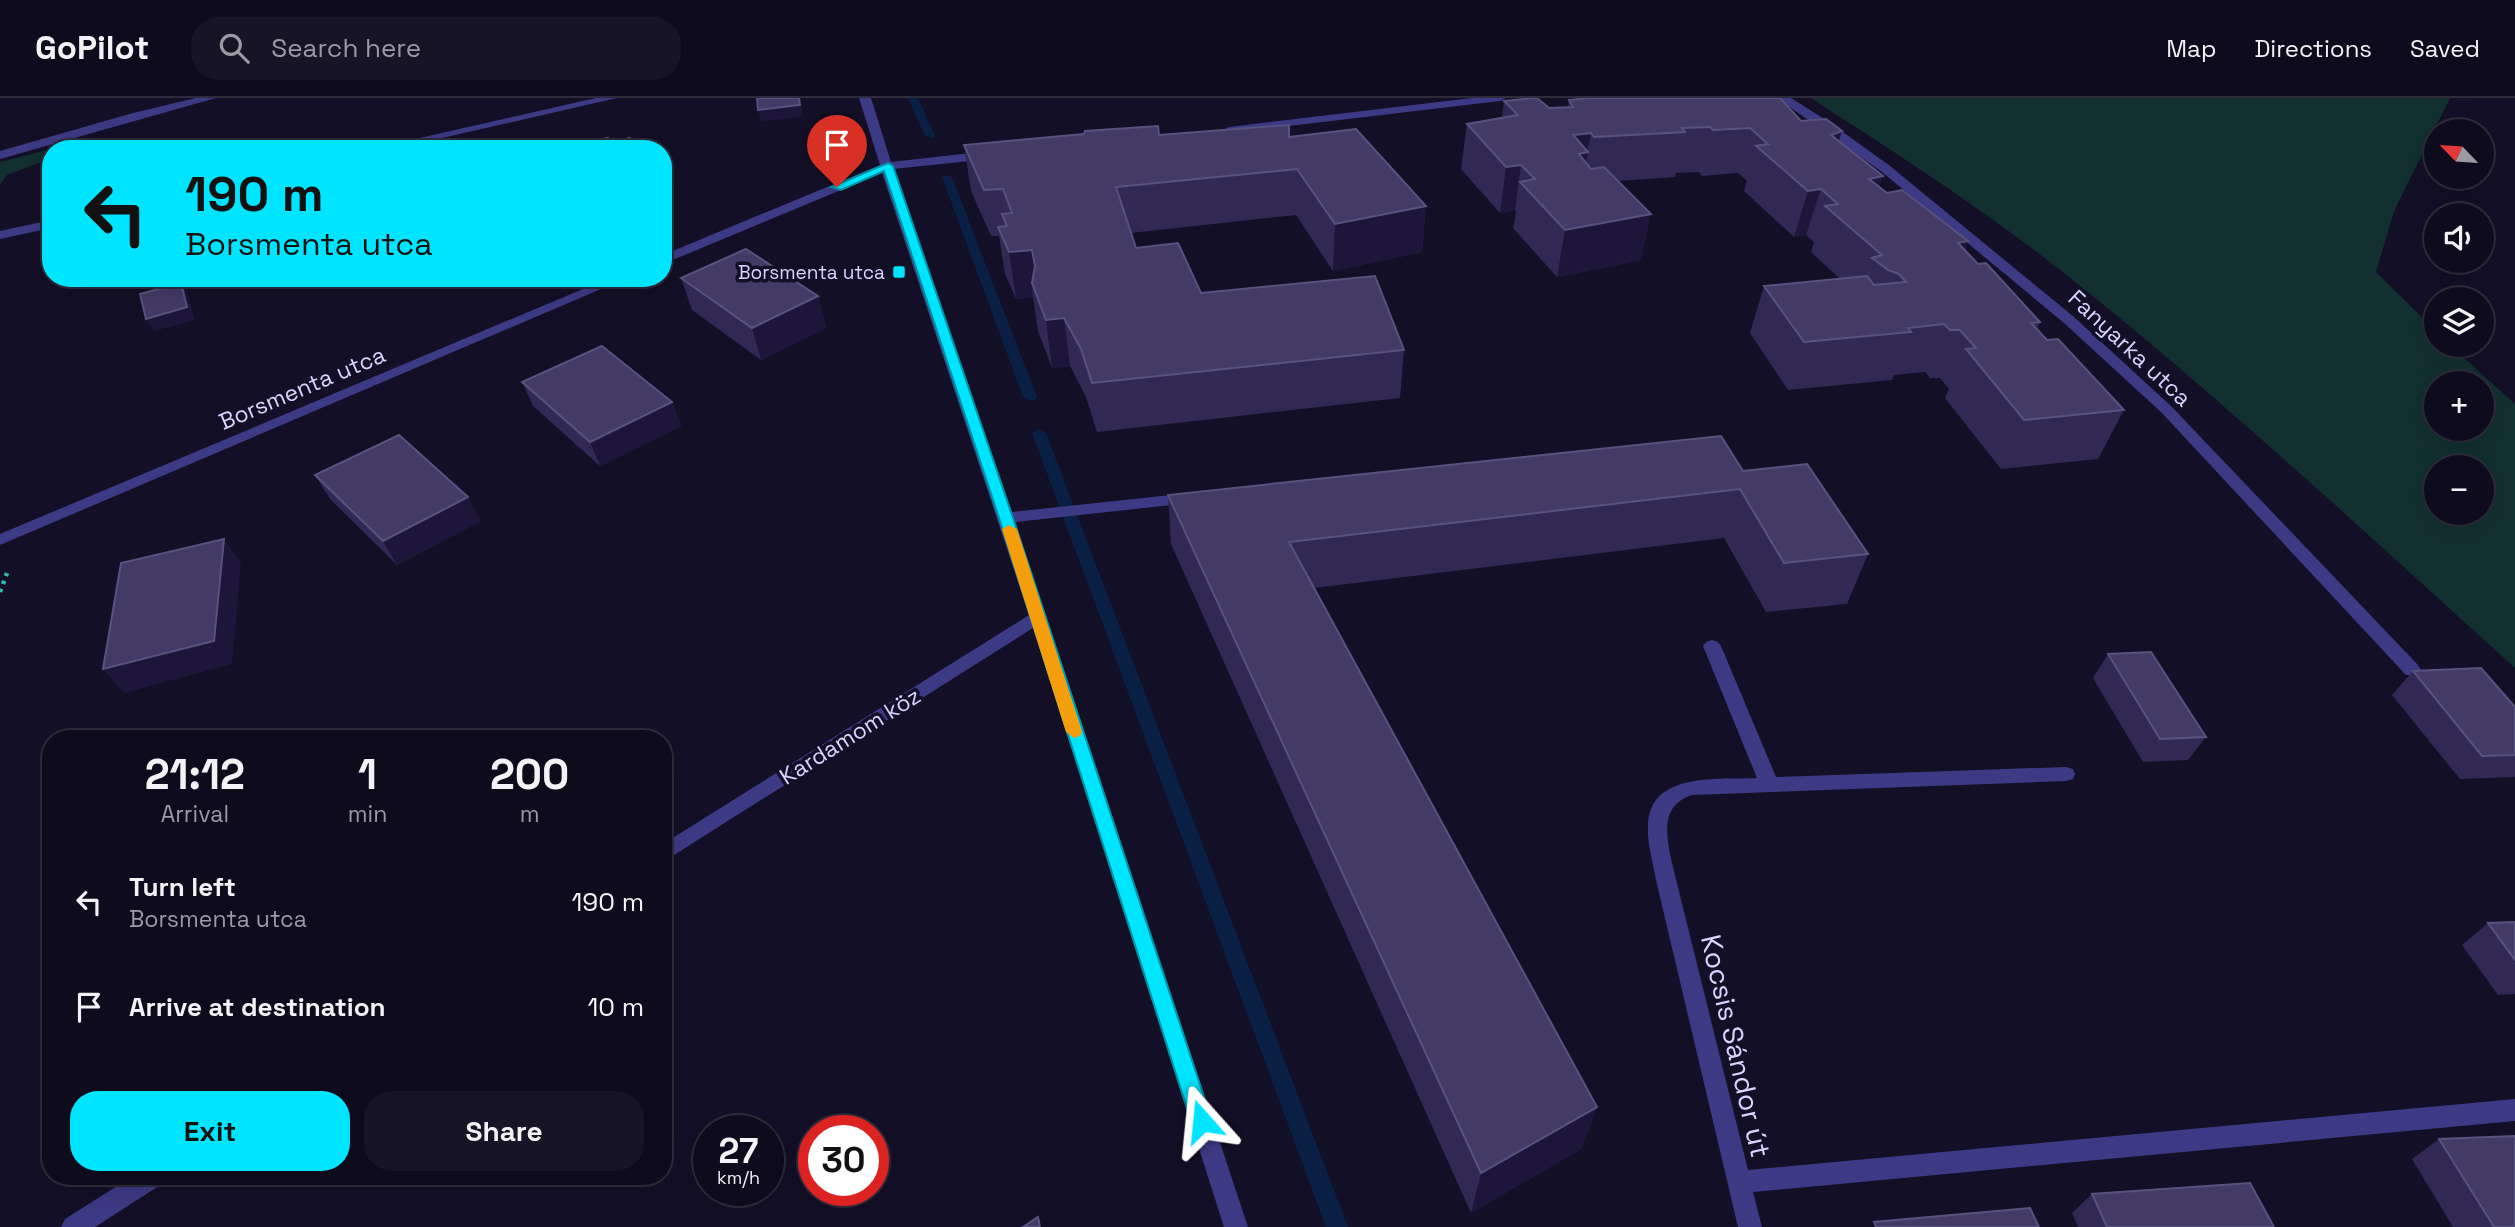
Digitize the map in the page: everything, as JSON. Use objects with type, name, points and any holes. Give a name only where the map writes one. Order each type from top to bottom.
[{"type":"street","points":[[51,140],[137,115],[210,98]]},
{"type":"street","points":[[418,140],[611,98]]},
{"type":"street","points":[[865,98],[1006,518],[1236,1227]]},
{"type":"street","points":[[1219,131],[1500,98]]},
{"type":"street","name":"Fanyarka utca","points":[[1783,98],[1828,126],[1886,169],[2069,320],[2165,409],[2412,670]]},
{"type":"street","points":[[0,155],[42,143]]},
{"type":"street","points":[[672,256],[888,166],[998,154]]},
{"type":"street","points":[[0,235],[42,226]]},
{"type":"street","name":"Borsmenta utca","points":[[0,540],[600,287]]},
{"type":"street","points":[[1006,518],[1209,496]]},
{"type":"street","name":"Kardamom köz","points":[[672,848],[1037,618]]},
{"type":"street","points":[[1712,646],[1770,786]]},
{"type":"street","name":"Kocsis Sándor út","points":[[1750,1227],[1666,880],[1657,825],[1661,807],[1670,796],[1692,788],[2066,774]]},
{"type":"street","points":[[1738,1182],[2515,1110]]},
{"type":"street","points":[[73,1227],[140,1185]]},
{"type":"green space","points":[[1811,98],[2450,98],[2440,119],[2424,119],[2424,150],[2394,211],[2376,272],[2424,319],[2424,357],[2463,357],[2479,371],[2424,371],[2424,441],[2494,441],[2494,385],[2515,404],[2515,668],[2179,368],[2064,273],[1939,182]]},
{"type":"green space","points":[[42,151],[42,161],[7,175],[0,185],[0,162]]},
{"type":"building","points":[[757,98],[799,98],[800,105],[758,110]]},
{"type":"building","points":[[1537,98],[1549,108],[1573,107],[1569,100],[1589,98],[1780,98],[1801,121],[1826,119],[1842,131],[1831,135],[1883,176],[1869,179],[1887,193],[1902,190],[1968,241],[1958,243],[1978,264],[1986,263],[2040,322],[2031,323],[2047,340],[2058,339],[2124,410],[2024,420],[1966,349],[1976,348],[1960,330],[1950,330],[1944,324],[1908,328],[1911,332],[1804,342],[1764,286],[1867,276],[1874,285],[1906,282],[1899,274],[1888,270],[1872,258],[1882,255],[1825,206],[1838,204],[1821,189],[1808,191],[1756,146],[1768,144],[1750,128],[1682,128],[1685,132],[1594,137],[1591,133],[1573,135],[1588,152],[1579,154],[1591,169],[1604,167],[1651,214],[1565,230],[1520,182],[1535,179],[1521,165],[1506,167],[1467,124],[1518,115],[1504,101]]},
{"type":"building","points":[[1289,125],[1289,137],[1356,129],[1426,206],[1335,224],[1297,169],[1116,187],[1136,248],[1178,243],[1201,293],[1375,276],[1404,350],[1092,383],[1081,349],[1064,318],[1046,320],[1032,283],[1035,266],[1032,250],[1009,252],[998,227],[1007,226],[1002,214],[1012,213],[1003,189],[984,190],[964,145],[1084,134],[1085,131],[1158,126],[1159,135]]},
{"type":"building","points":[[746,249],[818,296],[752,328],[681,278]]},
{"type":"building","points":[[166,287],[182,287],[187,307],[146,319],[140,294]]},
{"type":"building","points":[[602,346],[672,402],[590,442],[522,382]]},
{"type":"building","points":[[399,435],[468,497],[383,541],[315,475]]},
{"type":"building","points":[[1721,436],[1743,471],[1807,464],[1868,554],[1784,563],[1740,489],[1289,542],[1597,1107],[1481,1173],[1168,495]]},
{"type":"building","points":[[224,539],[214,641],[103,669],[121,563]]},
{"type":"building","points":[[2151,652],[2206,737],[2160,739],[2108,654]]},
{"type":"building","points":[[2481,668],[2515,707],[2515,755],[2482,756],[2413,671]]},
{"type":"building","points":[[2515,922],[2515,960],[2488,923]]},
{"type":"building","points":[[2515,1136],[2515,1227],[2494,1227],[2439,1139]]},
{"type":"building","points":[[2250,1183],[2274,1227],[2107,1227],[2092,1194]]},
{"type":"building","points":[[2030,1208],[2039,1227],[1876,1227],[1874,1222]]},
{"type":"building","points":[[1038,1217],[1040,1227],[1023,1227]]},
{"type":"waterway","points":[[913,98],[930,136]]},
{"type":"waterway","points":[[947,177],[1030,397]]},
{"type":"waterway","points":[[1039,433],[1337,1227]]},
{"type":"slow traffic","points":[[1009,529],[1074,732]]},
{"type":"place","name":"Borsmenta utca","points":[[899,272]]},
{"type":"route","points":[[837,187],[888,166],[893,188],[1006,518],[1202,1121]]}]
